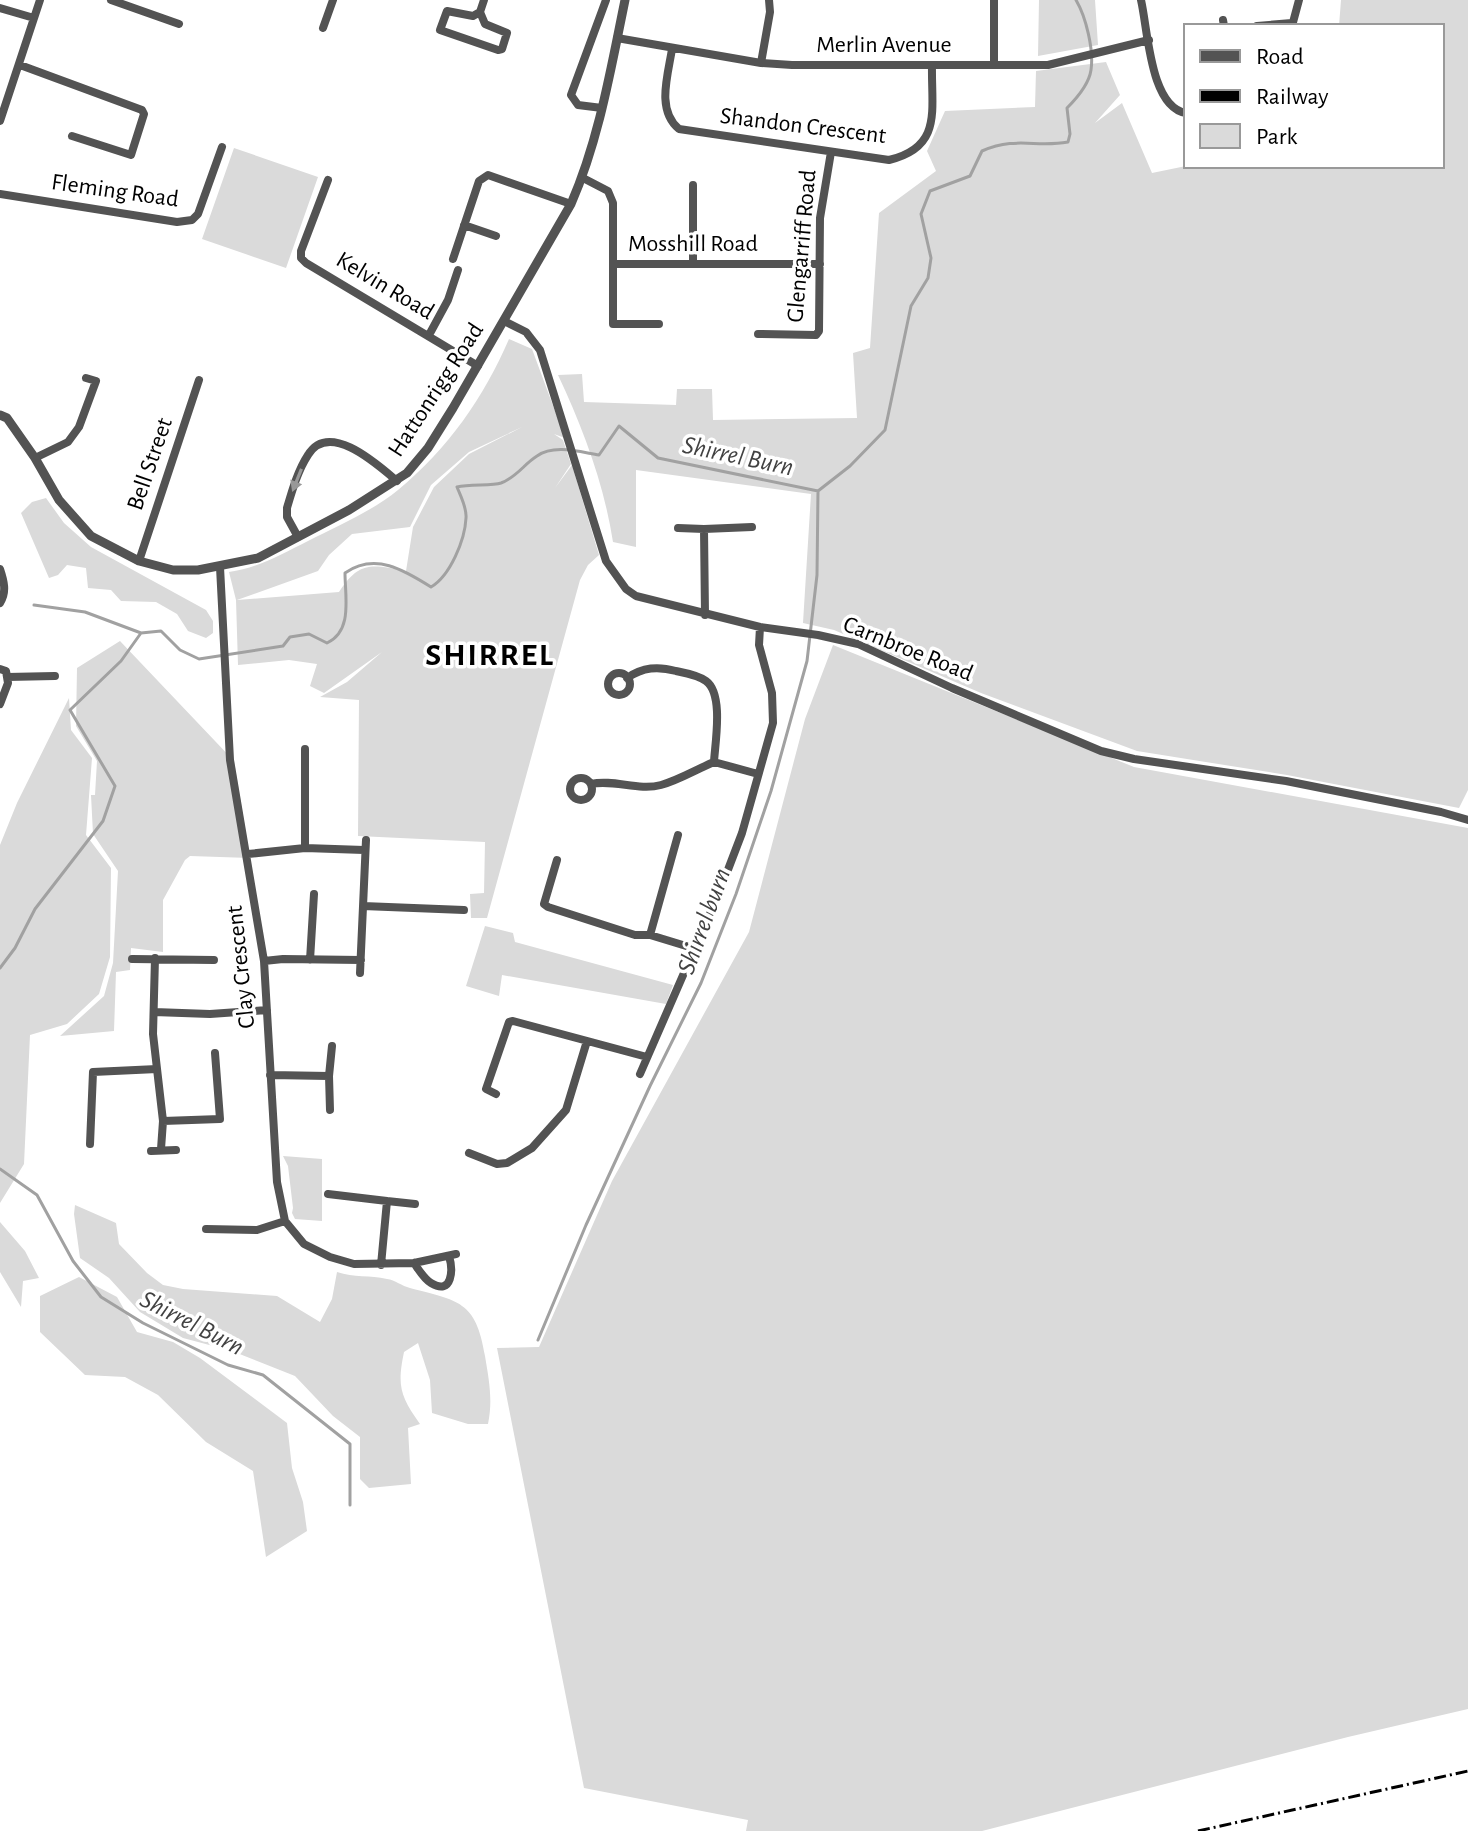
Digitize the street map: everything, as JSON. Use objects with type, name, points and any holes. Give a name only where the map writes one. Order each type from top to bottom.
[{"type":"street","points":[[0,121],[40,0]]},
{"type":"street","points":[[111,0],[179,24]]},
{"type":"street","points":[[323,28],[333,0]]},
{"type":"street","points":[[480,12],[473,16],[447,11],[440,30],[502,49],[507,33],[485,24],[480,12],[484,0]]},
{"type":"street","points":[[602,108],[578,105],[571,95],[606,0]]},
{"type":"street","name":"Hattonrigg Road","points":[[0,415],[7,418],[35,458],[59,500],[91,536],[139,561],[185,571],[258,558],[397,481],[428,448],[571,204],[583,178],[602,108],[625,0]]},
{"type":"street","points":[[761,63],[770,12],[769,0]]},
{"type":"street","points":[[994,0],[994,65]]},
{"type":"street","points":[[1141,0],[1160,94],[1175,110],[1184,112]]},
{"type":"street","points":[[1292,24],[1299,0]]},
{"type":"street","points":[[0,8],[34,18]]},
{"type":"street","name":"Merlin Avenue","points":[[617,38],[761,63],[932,65],[1048,65],[1149,40]]},
{"type":"street","name":"Shandon Crescent","points":[[672,49],[665,102],[671,123],[679,129],[889,160],[908,155],[926,139],[931,125],[932,65]]},
{"type":"street","points":[[20,65],[142,110],[144,114],[131,155],[72,136]]},
{"type":"street","name":"Fleming Road","points":[[0,194],[177,222],[192,220],[198,214],[222,147]]},
{"type":"street","name":"Glengarriff Road","points":[[758,334],[816,335],[819,331],[820,218],[831,152]]},
{"type":"street","points":[[453,259],[479,181],[488,175],[571,204]]},
{"type":"street","points":[[583,178],[608,191],[613,203],[613,324],[659,324]]},
{"type":"street","name":"Kelvin Road","points":[[328,180],[301,258],[478,366]]},
{"type":"street","points":[[693,185],[693,263]]},
{"type":"street","points":[[464,225],[496,236]]},
{"type":"street","name":"Mosshill Road","points":[[613,264],[820,264]]},
{"type":"street","points":[[429,335],[448,300],[458,270]]},
{"type":"street","name":"Carnbroe Road","points":[[504,321],[526,332],[540,350],[571,442],[598,542],[613,574],[636,596],[760,627],[858,644],[1101,751],[1134,759],[1286,781],[1468,820]]},
{"type":"street","points":[[35,458],[68,442],[79,427],[96,381],[86,378]]},
{"type":"street","name":"Bell Street","points":[[139,561],[199,380]]},
{"type":"street","points":[[298,537],[287,517],[287,508],[309,452],[322,444],[333,441],[369,457],[397,481]]},
{"type":"street","points":[[678,528],[752,527]]},
{"type":"street","points":[[704,529],[705,615]]},
{"type":"street","name":"Clay Crescent","points":[[220,567],[230,760],[264,961],[277,1182],[285,1221]]},
{"type":"street","points":[[0,569],[4,583],[4,597],[0,603]]},
{"type":"street","points":[[640,1074],[696,949],[742,833],[758,774],[774,714],[772,693],[759,645],[760,627]]},
{"type":"street","points":[[627,678],[642,669],[659,667],[706,681],[715,694],[717,707],[714,762]]},
{"type":"street","points":[[0,669],[6,671],[8,683],[0,704]]},
{"type":"street","points":[[7,677],[55,676]]},
{"type":"street","points":[[305,749],[305,848]]},
{"type":"street","points":[[591,784],[661,785],[714,762],[758,774]]},
{"type":"street","points":[[650,935],[678,835]]},
{"type":"street","points":[[360,973],[366,840]]},
{"type":"street","points":[[248,854],[305,848],[364,850]]},
{"type":"street","points":[[557,860],[544,904],[635,935],[650,935],[696,949]]},
{"type":"street","points":[[310,960],[314,894]]},
{"type":"street","points":[[363,906],[464,910]]},
{"type":"street","points":[[155,958],[154,1012],[163,1121],[156,1150],[176,1150]]},
{"type":"street","points":[[132,959],[214,960]]},
{"type":"street","points":[[264,961],[361,960]]},
{"type":"street","points":[[154,1012],[210,1014],[267,1010]]},
{"type":"street","points":[[496,1094],[486,1089],[509,1022],[517,1021],[647,1057]]},
{"type":"street","points":[[469,1153],[497,1164],[507,1163],[532,1148],[566,1110],[587,1041]]},
{"type":"street","points":[[330,1110],[332,1046]]},
{"type":"street","points":[[163,1121],[220,1119],[215,1053]]},
{"type":"street","points":[[90,1144],[93,1072],[157,1069]]},
{"type":"street","points":[[270,1075],[329,1076]]},
{"type":"street","points":[[328,1194],[415,1204]]},
{"type":"street","points":[[381,1265],[387,1201]]},
{"type":"street","points":[[206,1229],[257,1230],[285,1221],[304,1244],[330,1257],[354,1264],[414,1263],[453,1255],[451,1279],[440,1286],[428,1281],[414,1263]]},
{"type":"green space","points":[[1039,0],[1095,0],[1098,45],[1038,56]]},
{"type":"green space","points":[[1341,0],[1468,0],[1468,790],[1459,808],[1287,775],[1137,751],[981,693],[834,630],[803,623],[811,494],[636,470],[636,547],[613,542],[592,457],[558,375],[582,374],[584,402],[676,405],[677,389],[712,389],[713,420],[857,418],[853,353],[870,348],[879,213],[936,171],[927,151],[945,111],[1035,107],[1036,71],[1106,62],[1120,95],[1095,123],[1122,103],[1152,173],[1184,166],[1444,168],[1444,24],[1339,24]]},
{"type":"green space","points":[[234,148],[318,177],[286,268],[202,239]]},
{"type":"green space","points":[[509,339],[532,349],[565,438],[554,434],[563,440],[571,464],[555,488],[572,465],[599,555],[588,565],[580,580],[487,918],[471,918],[470,894],[484,893],[485,842],[358,836],[359,700],[320,697],[347,682],[382,652],[324,693],[310,686],[317,664],[289,660],[238,665],[236,600],[229,572],[279,555],[366,511],[398,490],[433,457],[463,421]],"holes":[[[522,427],[469,454],[434,487],[413,527],[406,571],[368,567],[354,574],[339,592],[237,600],[318,571],[329,555],[352,534],[410,527],[431,485],[469,452]]]},
{"type":"green space","points":[[46,498],[64,523],[91,547],[206,610],[213,621],[213,633],[206,638],[188,631],[177,614],[156,602],[121,601],[111,590],[88,588],[86,568],[67,565],[58,575],[49,578],[21,513],[32,502]]},
{"type":"green space","points":[[120,641],[234,761],[250,858],[190,856],[185,860],[163,900],[163,952],[131,948],[130,970],[116,972],[114,1031],[60,1036],[104,996],[113,963],[118,871],[93,834],[91,795],[95,795],[97,761],[76,726],[77,668]]},
{"type":"green space","points":[[833,645],[1134,767],[1468,828],[1468,1709],[982,1831],[746,1831],[748,1820],[584,1788],[497,1348],[539,1347],[612,1181],[749,932],[805,719]]},
{"type":"green space","points":[[69,698],[71,730],[92,758],[86,835],[111,868],[110,957],[99,994],[67,1024],[30,1035],[24,1164],[0,1203],[0,845],[17,803]]},
{"type":"green space","points":[[485,926],[513,933],[515,942],[673,985],[666,1004],[502,975],[499,996],[466,986]]},
{"type":"green space","points":[[283,1156],[322,1159],[322,1221],[295,1219],[288,1166]]},
{"type":"green space","points":[[75,1205],[116,1223],[119,1244],[163,1285],[277,1296],[320,1322],[332,1299],[337,1272],[390,1280],[452,1300],[470,1313],[481,1338],[490,1390],[488,1424],[468,1424],[432,1413],[430,1380],[418,1343],[404,1352],[401,1374],[404,1398],[420,1424],[408,1428],[411,1484],[369,1488],[360,1479],[360,1437],[333,1416],[295,1376],[232,1351],[183,1338],[140,1312],[109,1278],[80,1258]]},
{"type":"green space","points":[[0,1222],[25,1251],[39,1278],[23,1281],[21,1307],[0,1272]]},
{"type":"green space","points":[[79,1277],[117,1297],[137,1332],[173,1342],[200,1358],[287,1423],[292,1468],[303,1502],[307,1531],[266,1557],[253,1471],[206,1442],[158,1395],[125,1377],[85,1375],[40,1332],[40,1296]]},
{"type":"waterway","name":"Shirrel Burn","points":[[0,968],[15,948],[35,909],[103,821],[115,786],[70,710],[121,661],[141,633],[161,631],[180,650],[199,659],[283,646],[290,637],[309,634],[327,643],[335,638],[344,622],[345,573],[356,567],[378,564],[400,570],[431,587],[444,575],[455,557],[465,527],[466,510],[457,487],[501,483],[537,456],[551,450],[599,455],[619,426],[658,458],[818,491],[850,466],[885,430],[911,306],[928,278],[931,258],[921,214],[930,191],[970,176],[982,151],[1006,144],[1068,142],[1067,108],[1085,86],[1092,62],[1088,34],[1076,0]]},
{"type":"waterway","name":"Shirrel burn","points":[[538,1340],[586,1225],[701,983],[771,791],[807,661],[817,575],[818,491]]},
{"type":"waterway","points":[[34,605],[85,612],[141,633]]},
{"type":"waterway","name":"Shirrel Burn","points":[[0,1169],[37,1195],[73,1261],[101,1297],[143,1323],[228,1365],[263,1375],[350,1444],[350,1505]]},
{"type":"railway","points":[[1198,1831],[1468,1771]]},
{"type":"district","name":"SHIRREL","points":[[490,655]]}]
